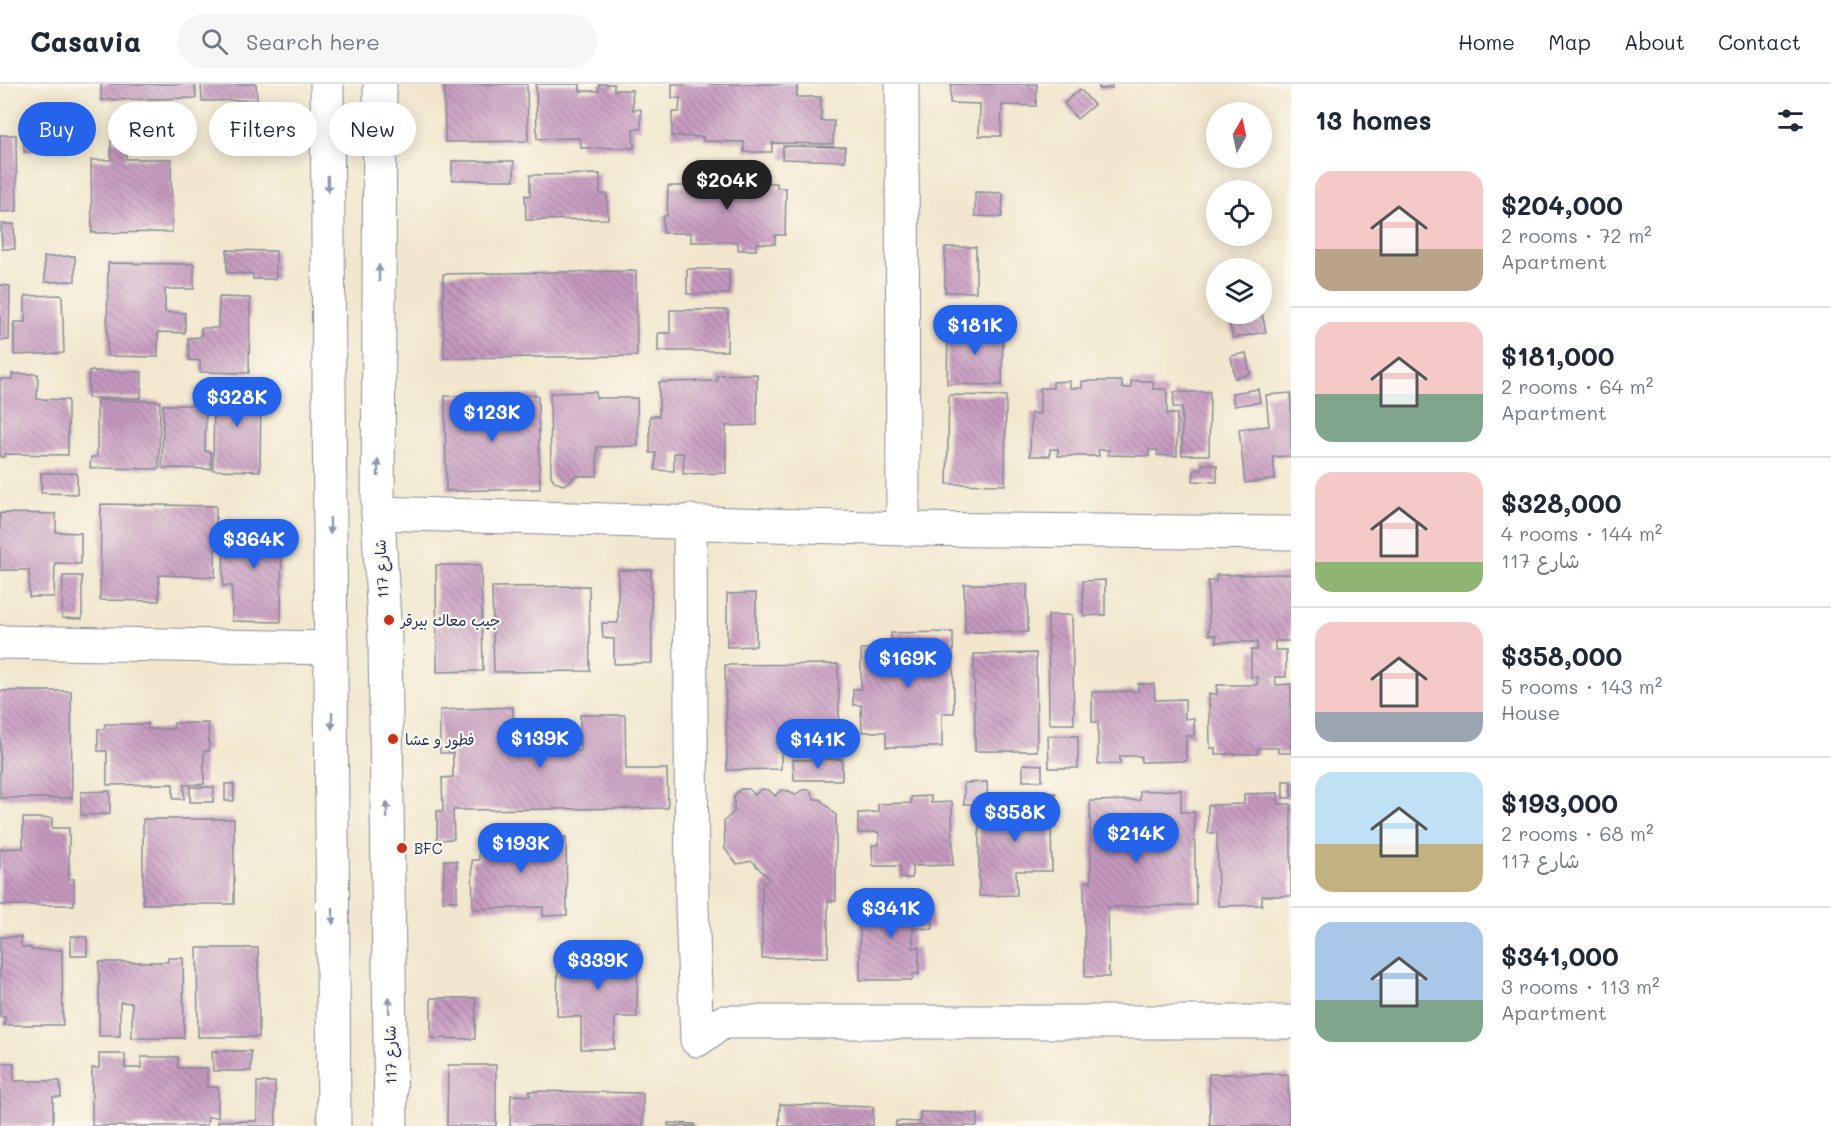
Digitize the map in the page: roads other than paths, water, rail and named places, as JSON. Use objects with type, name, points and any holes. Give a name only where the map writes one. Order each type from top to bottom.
[{"type":"street","points":[[327,84],[334,1126]]},
{"type":"street","name":"شارع 117","points":[[380,84],[378,513],[385,640],[391,1126]]},
{"type":"street","points":[[902,84],[903,529]]},
{"type":"street","points":[[330,396],[378,395]]},
{"type":"street","points":[[378,513],[903,529],[1291,533]]},
{"type":"street","points":[[690,521],[692,908],[697,1041],[723,1022],[1291,1022]]},
{"type":"street","points":[[0,642],[331,648]]},
{"type":"place","name":"جيب معاك بيرقر","points":[[389,620]]},
{"type":"place","name":"فطور و عشا","points":[[393,739]]},
{"type":"place","name":"BFC","points":[[402,848]]}]
